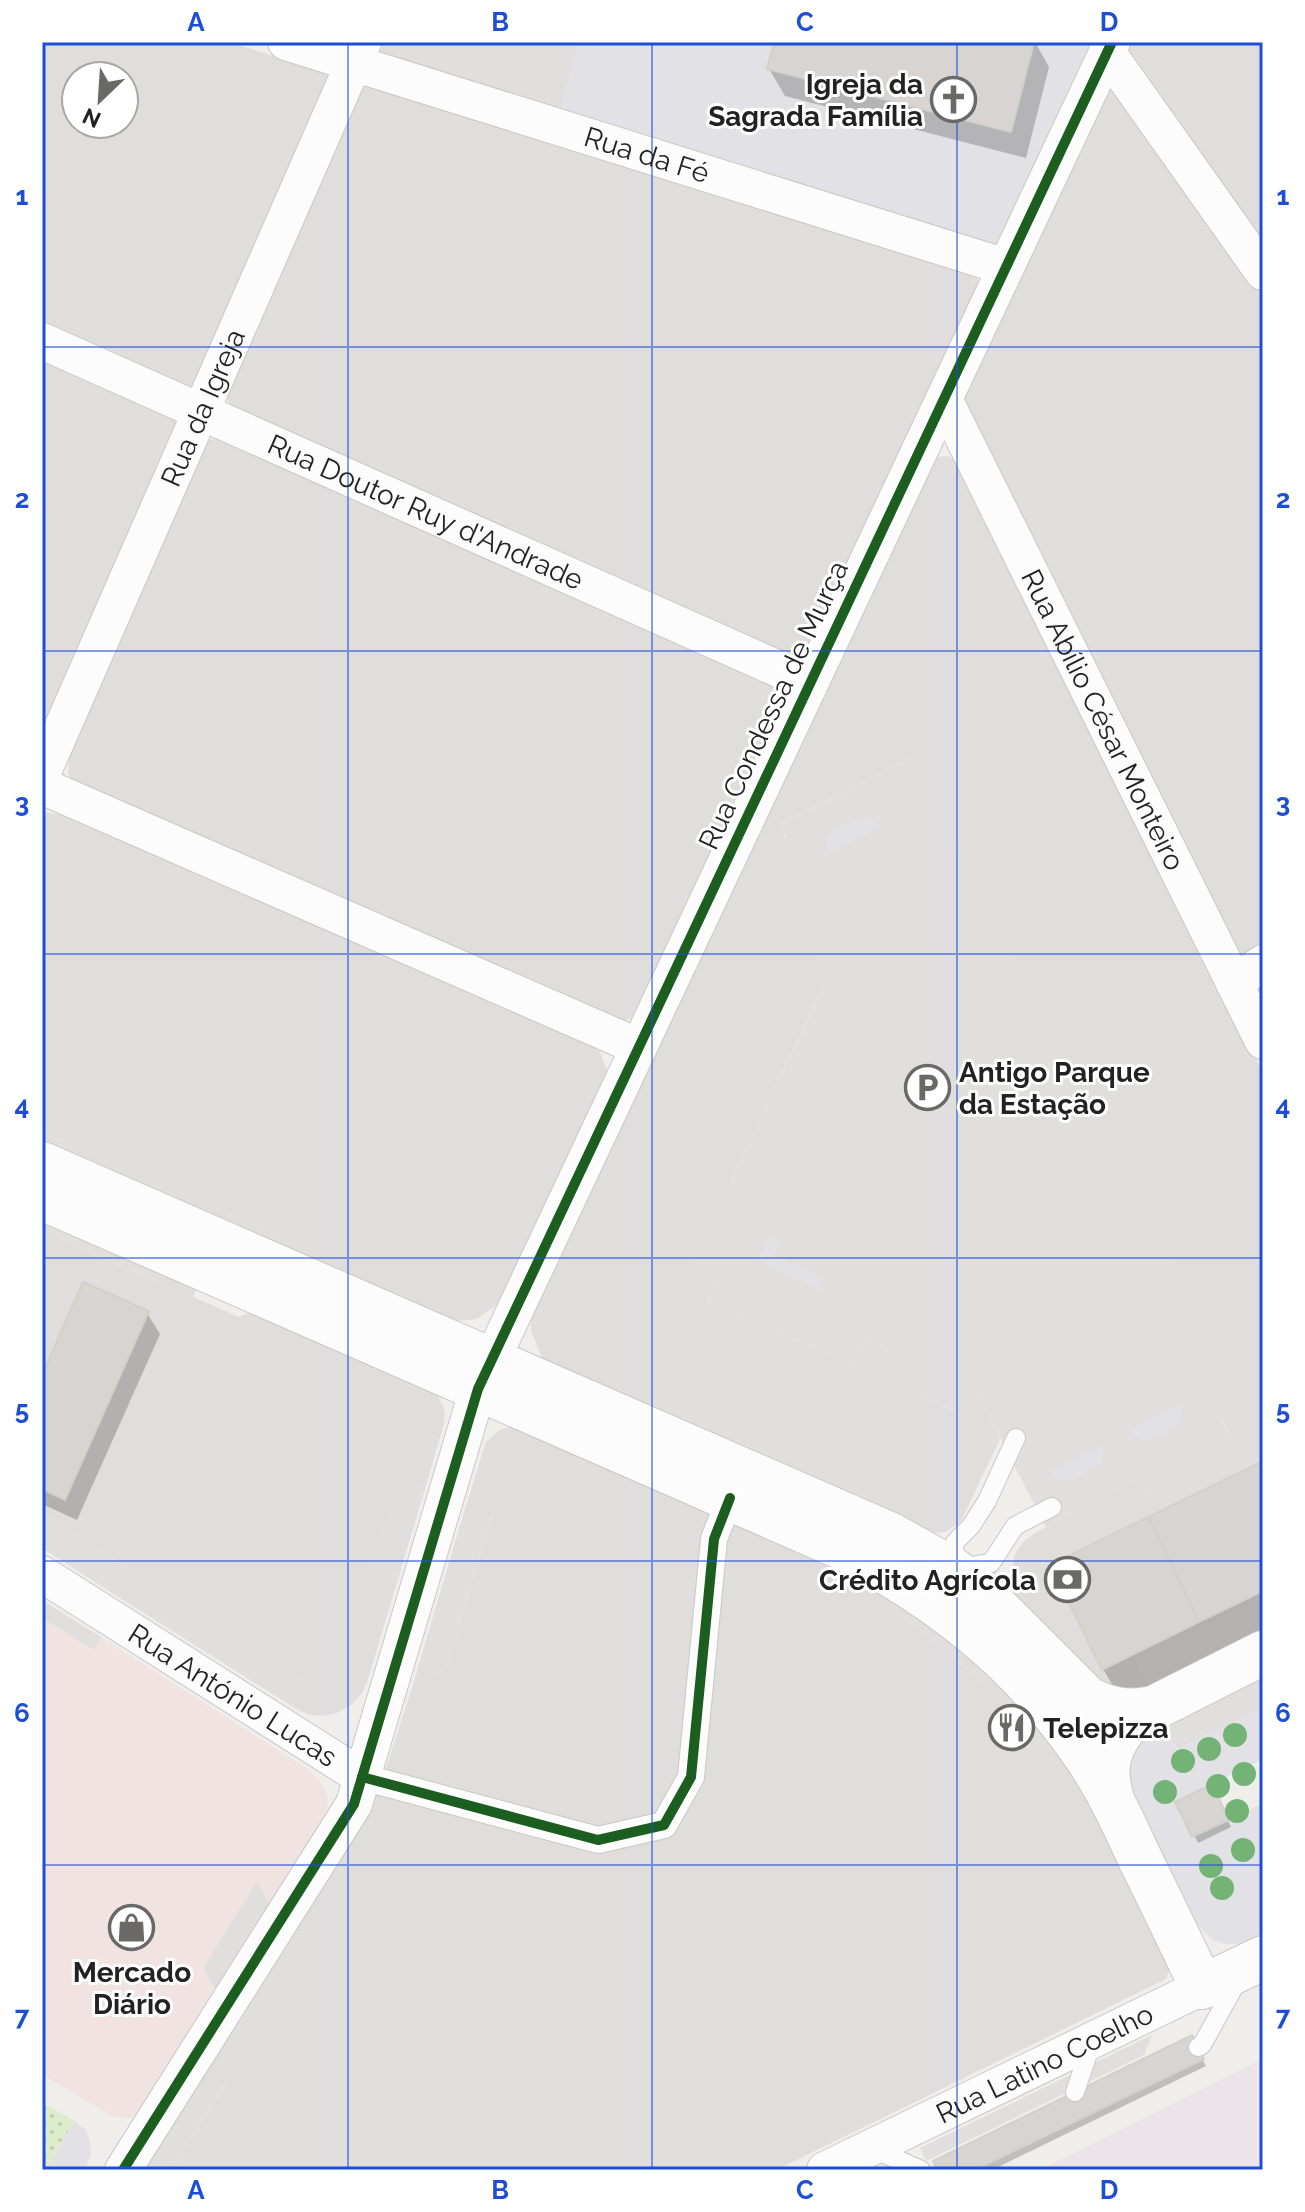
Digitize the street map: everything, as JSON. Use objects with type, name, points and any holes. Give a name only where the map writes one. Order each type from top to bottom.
[{"type":"street","name":"Rua da Fé","points":[[286,42],[358,53],[1006,267]]},
{"type":"street","name":"Rua Condessa de Murça","points":[[123,2170],[354,1804],[485,1375],[1110,47]]},
{"type":"street","points":[[1110,47],[1263,272]]},
{"type":"street","name":"Rua da Igreja","points":[[42,774],[358,53]]},
{"type":"street","name":"Rua Doutor Ruy d'Andrade","points":[[42,341],[810,683]]},
{"type":"street","name":"Rua Abílio César Monteiro","points":[[944,399],[1249,973],[1263,1041]]},
{"type":"street","points":[[42,786],[639,1047]]},
{"type":"street","points":[[42,1164],[485,1375],[730,1498],[883,1569],[941,1584],[1004,1614],[1088,1699],[1119,1711],[1148,1709]]},
{"type":"street","points":[[42,1198],[891,1535],[941,1584],[985,1642],[1030,1686],[1088,1759],[1112,1799],[1202,1987]]},
{"type":"street","name":"Rua António Lucas","points":[[42,1574],[362,1777],[598,1840],[664,1825],[691,1777],[714,1539],[730,1498]]},
{"type":"street","points":[[1112,1799],[1106,1765],[1110,1748],[1125,1725],[1148,1709],[1263,1653]]},
{"type":"street","name":"Rua Latino Coelho","points":[[825,2170],[1254,1962]]},
{"type":"lane","points":[[941,1584],[955,1542],[971,1526],[987,1501],[1016,1438]]},
{"type":"lane","points":[[941,1584],[991,1563],[1015,1526],[1052,1507]]},
{"type":"lane","points":[[1198,2047],[1254,1962]]},
{"type":"lane","points":[[1075,2092],[1092,2040]]},
{"type":"lane","points":[[871,2148],[921,2170]]},
{"type":"shaded area","points":[[42,42],[228,42],[319,70],[327,76],[195,385],[185,386],[42,322]]},
{"type":"shaded area","points":[[363,42],[579,42],[557,127],[353,63]]},
{"type":"shaded area","points":[[579,42],[1110,42],[1006,267],[557,127]]},
{"type":"shaded area","points":[[1132,42],[1263,42],[1263,1021],[960,408]]},
{"type":"shaded area","points":[[364,87],[973,276],[980,281],[803,657],[794,657],[230,405],[226,396]]},
{"type":"shaded area","points":[[42,360],[174,419],[177,426],[42,736]]},
{"type":"shaded area","points":[[216,438],[783,690],[786,694],[637,1016],[624,1021],[72,780],[68,774],[69,757],[204,446],[207,441]]},
{"type":"shaded area","points":[[936,458],[954,458],[960,465],[1263,1073],[1263,1598],[1136,1661],[1148,1687],[1130,1692],[1101,1687],[1014,1597],[1010,1582],[1015,1554],[1023,1542],[1035,1533],[1079,1510],[1093,1535],[1105,1497],[1139,1479],[1153,1505],[1241,1459],[910,758],[781,824],[831,986],[824,984],[727,1189],[754,1202],[740,1231],[714,1219],[719,1276],[707,1302],[853,1366],[866,1340],[886,1349],[874,1376],[961,1414],[974,1388],[1000,1439],[961,1521],[946,1532],[927,1533],[876,1511],[881,1498],[606,1378],[600,1390],[549,1365],[541,1356],[531,1330],[531,1317]]},
{"type":"shaded area","name":"Antigo Parque da Estação","points":[[910,758],[1247,1405],[1221,1419],[1242,1459],[1153,1505],[1139,1479],[1105,1497],[1118,1522],[1093,1536],[1079,1510],[1046,1527],[974,1388],[962,1414],[873,1376],[885,1348],[866,1340],[853,1366],[707,1302],[719,1276],[692,1264],[714,1218],[740,1230],[753,1202],[727,1189],[825,983],[831,985],[761,851],[787,838],[780,825]]},
{"type":"shaded area","points":[[43,812],[63,815],[591,1045],[600,1052],[608,1073],[499,1304],[476,1319],[449,1322],[334,1274],[339,1261],[230,1213],[224,1227],[189,1211],[194,1198],[42,1131]]},
{"type":"shaded area","points":[[865,817],[874,819],[880,826],[828,853],[826,844],[835,829]]},
{"type":"shaded area","points":[[42,1131],[195,1198],[189,1211],[42,1147]]},
{"type":"shaded area","points":[[230,1213],[340,1261],[334,1274],[224,1227]]},
{"type":"shaded area","points":[[42,1215],[164,1268],[159,1282],[42,1231]]},
{"type":"shaded area","points":[[42,1231],[158,1282],[164,1268],[199,1284],[193,1297],[239,1317],[258,1309],[435,1390],[445,1411],[444,1423],[427,1482],[392,1501],[350,1647],[383,1629],[368,1679],[362,1693],[351,1705],[337,1713],[322,1716],[307,1714],[293,1707],[308,1683],[157,1587],[141,1611],[120,1598],[136,1573],[42,1513]]},
{"type":"shaded area","points":[[769,1237],[780,1242],[774,1256],[816,1274],[824,1291],[758,1261]]},
{"type":"shaded area","points":[[606,1377],[882,1498],[876,1511],[600,1390]]},
{"type":"shaded area","points":[[1180,1405],[1180,1423],[1173,1429],[1143,1442],[1128,1432]]},
{"type":"shaded area","points":[[512,1426],[888,1591],[881,1604],[906,1619],[974,1675],[1043,1755],[1055,1747],[1093,1808],[1170,1968],[1166,1979],[776,2170],[171,2170],[225,2085],[187,2093],[217,2047],[333,1914],[296,1921],[382,1780],[412,1688],[446,1670],[492,1515],[458,1532],[486,1442],[501,1429]]},
{"type":"shaded area","points":[[1103,1445],[1102,1462],[1074,1479],[1057,1479],[1050,1472]]},
{"type":"shaded area","points":[[427,1482],[383,1629],[349,1648],[392,1501]]},
{"type":"shaded area","points":[[42,1513],[136,1573],[120,1598],[42,1548]]},
{"type":"shaded area","points":[[492,1514],[446,1670],[412,1688],[458,1532]]},
{"type":"shaded area","points":[[157,1586],[308,1683],[293,1707],[141,1611]]},
{"type":"shaded area","points":[[888,1591],[984,1665],[1055,1747],[1043,1756],[1014,1718],[974,1675],[906,1619],[880,1604]]},
{"type":"shaded area","points":[[1263,1598],[1263,1631],[1148,1687],[1136,1661]]},
{"type":"shaded area","points":[[42,1600],[101,1637],[93,1650],[42,1618]]},
{"type":"shaded area","name":"Mercado Diário","points":[[42,1618],[92,1650],[101,1637],[306,1768],[320,1781],[328,1797],[326,1822],[272,1909],[257,1882],[203,1967],[218,1995],[139,2115],[131,2118],[114,2117],[42,2075]]},
{"type":"shaded area","points":[[1263,1675],[1263,1708],[1178,1749],[1164,1723]]},
{"type":"shaded area","points":[[1263,1708],[1263,1759],[1176,1802],[1193,1837],[1263,1803],[1263,1935],[1239,1944],[1225,1944],[1211,1939],[1193,1920],[1130,1789],[1126,1762],[1139,1738],[1164,1723],[1178,1749]]},
{"type":"shaded area","points":[[257,1881],[272,1909],[218,1995],[203,1968]]},
{"type":"shaded area","points":[[334,1913],[255,2038],[217,2047],[296,1921]]},
{"type":"shaded area","points":[[1152,2035],[1144,2055],[926,2161],[920,2148]]},
{"type":"shaded area","points":[[1263,2059],[1263,2170],[1041,2170]]},
{"type":"shaded area","points":[[225,2084],[171,2170],[139,2170],[187,2093]]},
{"type":"shaded area","points":[[74,2121],[85,2129],[90,2141],[91,2154],[84,2170],[46,2170]]},
{"type":"green space","points":[[42,2102],[74,2121],[46,2170],[42,2170],[42,2153],[46,2145],[42,2142]]},
{"type":"building","name":"Igreja da Sagrada Família","points":[[774,42],[1034,42],[1011,132],[767,69]]},
{"type":"building","points":[[83,1282],[149,1311],[65,1500],[42,1489],[42,1375]]},
{"type":"building","points":[[1263,1461],[1263,1591],[1199,1622],[1148,1517]]},
{"type":"building","points":[[1148,1517],[1199,1622],[1102,1670],[1050,1565]]},
{"type":"building","points":[[1212,1784],[1229,1820],[1192,1837],[1175,1802]]},
{"type":"building","points":[[1192,2035],[1204,2059],[975,2170],[937,2170],[933,2161]]},
{"type":"cycle path","points":[[123,2170],[354,1804],[478,1389],[1112,42]]},
{"type":"cycle path","points":[[362,1777],[598,1840],[664,1825],[691,1777],[714,1539],[730,1498]]},
{"type":"place","name":"Igreja da Sagrada Família","points":[[954,100]]},
{"type":"place","name":"Antigo Parque da Estação","points":[[928,1088]]},
{"type":"place","name":"Crédito Agrícola","points":[[1067,1580]]},
{"type":"place","name":"Telepizza","points":[[1012,1728]]},
{"type":"place","name":"Mercado Diário","points":[[132,1928]]}]
